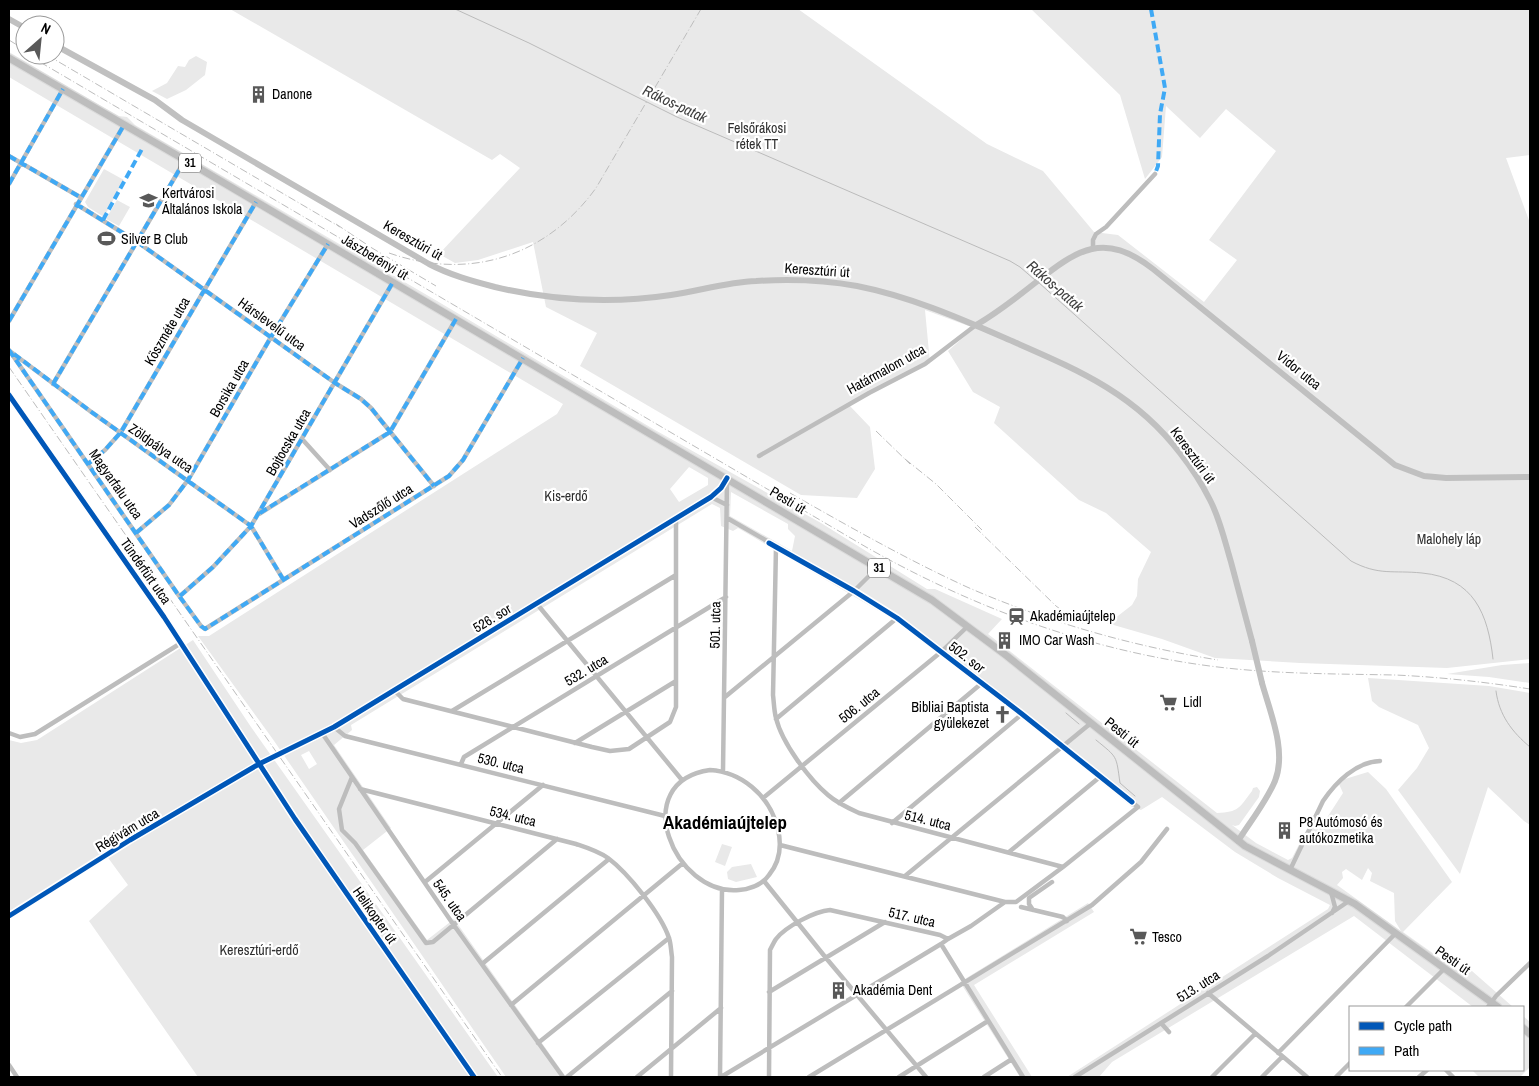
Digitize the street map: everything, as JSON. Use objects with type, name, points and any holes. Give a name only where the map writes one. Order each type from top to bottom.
[{"type":"main road","name":"Keresztúri út","points":[[65,50],[155,100],[182,120],[429,264],[452,275],[527,294],[586,301],[611,301],[662,296],[754,281],[827,281],[885,292],[976,325],[1086,375],[1103,385],[1137,408],[1180,453],[1210,501],[1219,522],[1276,737],[1279,766],[1270,792],[1238,841]]},
{"type":"main road","name":"Jászberényi út","points":[[9,58],[728,478]]},
{"type":"main road","name":"Vidor utca","points":[[1067,260],[1079,253],[1093,249],[1121,250],[1132,254],[1395,465],[1424,476],[1446,478],[1530,477]]},
{"type":"main road","name":"Határmalom utca","points":[[976,325],[1067,260]]},
{"type":"main road","points":[[986,319],[985,327],[992,332]]},
{"type":"main road","name":"Tündérfürt utca","points":[[9,395],[181,643],[259,764]]},
{"type":"main road","name":"Pesti út","points":[[728,478],[932,600],[968,626],[1238,841],[1256,853],[1349,901],[1492,1006]]},
{"type":"main road","name":"Helikopter út","points":[[259,764],[300,827],[474,1077]]},
{"type":"street","points":[[9,184],[62,89]]},
{"type":"street","points":[[9,321],[80,197],[124,125]]},
{"type":"street","points":[[9,156],[80,197]]},
{"type":"street","points":[[53,384],[185,160]]},
{"type":"street","points":[[1093,249],[1093,240],[1096,234],[1106,227],[1155,174]]},
{"type":"street","name":"Köszméte utca","points":[[88,464],[105,450],[120,432],[256,202]]},
{"type":"street","name":"Hárslevelű utca","points":[[76,204],[136,241],[335,383],[361,399],[371,408],[434,486]]},
{"type":"street","name":"Borsika utca","points":[[136,533],[169,505],[188,480],[271,337],[328,244]]},
{"type":"street","name":"Bojtocska utca","points":[[180,596],[213,567],[251,526],[393,282]]},
{"type":"street","points":[[257,514],[390,432],[456,319]]},
{"type":"street","name":"Határmalom utca","points":[[759,456],[869,393],[925,364],[976,325]]},
{"type":"street","name":"Zöldpálya utca","points":[[9,350],[53,384],[251,526],[283,579]]},
{"type":"street","name":"Magyarfalu utca","points":[[9,350],[201,626],[206,629]]},
{"type":"street","name":"Vadszőlő utca","points":[[206,629],[449,476],[463,460],[522,358]]},
{"type":"street","points":[[302,440],[330,470]]},
{"type":"street","name":"526. sor","points":[[259,764],[334,727],[537,604],[711,497],[728,478]]},
{"type":"street","name":"501. utca","points":[[723,771],[726,505],[728,478]]},
{"type":"street","points":[[711,497],[726,505]]},
{"type":"street","points":[[394,690],[403,699],[575,743],[610,751],[629,749],[670,722],[676,707],[676,518]]},
{"type":"street","name":"502. sor","points":[[727,518],[897,618],[1063,746],[1138,807],[1063,867]]},
{"type":"street","name":"514. utca","points":[[776,547],[773,695],[776,719],[785,741],[802,766],[828,795],[859,813],[1063,867]]},
{"type":"street","points":[[725,697],[854,591],[878,567]]},
{"type":"street","points":[[452,711],[676,575]]},
{"type":"street","name":"532. utca","points":[[461,764],[464,757],[726,597]]},
{"type":"street","points":[[537,604],[682,780]]},
{"type":"street","points":[[776,719],[897,618]]},
{"type":"street","name":"506. utca","points":[[762,798],[941,652],[968,626]]},
{"type":"street","points":[[9,733],[23,738],[35,734],[181,643]]},
{"type":"street","points":[[575,743],[676,681]]},
{"type":"street","points":[[839,803],[982,683]]},
{"type":"street","points":[[892,823],[1022,714]]},
{"type":"street","points":[[905,876],[1091,724]]},
{"type":"street","name":"530. utca","points":[[334,727],[345,736],[665,816]]},
{"type":"street","name":"545. utca","points":[[322,733],[482,964],[563,1077]]},
{"type":"street","points":[[1290,870],[1329,792],[1355,770],[1370,762],[1380,761]]},
{"type":"street","name":"Régivám utca","points":[[9,916],[130,840],[259,764]]},
{"type":"street","points":[[701,771],[723,771],[751,786],[762,798],[777,825],[780,844],[775,865],[764,881],[745,889],[722,889],[705,881],[683,863],[669,839],[665,816],[668,800],[673,790],[682,780],[701,771]]},
{"type":"street","points":[[1009,852],[1101,776]]},
{"type":"street","points":[[352,777],[339,809],[342,830],[355,843],[424,941],[429,943],[433,942],[557,839]]},
{"type":"street","points":[[425,882],[543,785]]},
{"type":"street","name":"534. utca","points":[[360,789],[557,839],[594,850],[609,859],[643,895],[659,916],[669,938],[672,957],[671,1077]]},
{"type":"street","points":[[809,1077],[1092,906],[1141,862],[1168,829]]},
{"type":"street","points":[[780,844],[1006,902],[1016,902],[1063,867]]},
{"type":"street","points":[[482,964],[609,859]]},
{"type":"street","points":[[511,1005],[683,863]]},
{"type":"street","points":[[764,881],[926,1077]]},
{"type":"street","points":[[1034,910],[1029,904],[1030,898],[1052,882]]},
{"type":"street","points":[[720,1077],[722,889]]},
{"type":"street","points":[[1331,892],[1335,907],[1332,914]]},
{"type":"street","name":"513. utca","points":[[1075,1077],[1332,914],[1349,901]]},
{"type":"street","points":[[948,939],[1006,902]]},
{"type":"street","points":[[1021,907],[1063,917],[1067,921]]},
{"type":"street","name":"517. utca","points":[[769,1077],[770,950],[775,939],[797,922],[822,911],[830,910],[940,935],[948,939],[941,944],[1023,1077]]},
{"type":"street","points":[[769,992],[885,922]]},
{"type":"street","points":[[1262,1077],[1280,1055],[1395,934]]},
{"type":"street","points":[[538,1043],[669,938]]},
{"type":"street","points":[[720,1077],[941,944]]},
{"type":"street","points":[[1492,1006],[1530,965]]},
{"type":"street","points":[[1407,1006],[1444,969]]},
{"type":"street","points":[[567,1077],[672,991]]},
{"type":"street","points":[[1208,993],[1307,1077]]},
{"type":"street","points":[[637,1077],[721,1008]]},
{"type":"street","points":[[898,1077],[988,1021]]},
{"type":"street","points":[[1161,1023],[1169,1032]]},
{"type":"street","points":[[1212,1077],[1255,1034]]},
{"type":"street","points":[[984,1077],[1012,1059]]},
{"type":"street","points":[[1336,1077],[1349,1064]]},
{"type":"street","points":[[9,1065],[17,1077]]},
{"type":"green space","points":[[230,9],[798,9],[987,144],[1043,171],[1094,232],[1118,235],[1204,302],[1237,260],[1209,240],[1276,151],[1226,109],[1200,138],[1166,106],[1162,157],[1145,179],[1120,95],[1031,9],[1530,9],[1530,155],[1506,158],[1530,223],[1530,659],[1447,668],[1215,658],[1162,639],[1086,617],[1114,619],[1132,605],[1137,596],[1138,579],[1151,552],[1106,513],[1079,500],[994,423],[1000,407],[973,392],[948,351],[974,328],[925,310],[930,363],[849,405],[870,427],[875,469],[857,498],[801,495],[580,366],[597,333],[546,307],[533,242],[478,260],[455,263],[439,254],[520,168],[500,154],[492,160]]},
{"type":"green space","name":"Kis-erdő","points":[[9,52],[15,55],[15,65],[31,65],[119,116],[127,117],[135,125],[655,430],[821,523],[927,589],[935,589],[1002,619],[988,634],[1217,813],[1230,812],[1238,808],[1253,788],[1257,787],[1260,791],[1259,797],[1239,825],[1232,825],[1256,843],[1288,860],[1292,858],[1309,825],[1319,830],[1343,793],[1339,784],[1345,779],[1368,772],[1386,789],[1452,882],[1403,932],[1458,971],[1464,964],[1512,1006],[1472,1006],[1354,916],[1112,1062],[1099,1077],[1067,1077],[1328,909],[1330,905],[1278,878],[1235,852],[1162,797],[1141,810],[1132,807],[899,623],[738,528],[733,531],[721,526],[720,508],[712,504],[351,725],[352,730],[334,745],[391,828],[363,850],[427,940],[454,919],[566,1077],[506,1077],[272,738],[198,636],[209,636],[557,414],[563,404],[9,77]],"holes":[[[689,467],[708,478],[708,485],[679,502],[670,489]],[[731,492],[788,524],[788,529],[795,536],[792,551],[730,516]],[[309,751],[317,764],[309,769],[301,755]],[[1368,868],[1372,873],[1370,881],[1394,893],[1395,921],[1401,931],[1337,885],[1343,878],[1342,872],[1346,869],[1362,880]]]},
{"type":"green space","points":[[196,56],[207,62],[205,75],[186,90],[167,99],[152,91],[167,83],[178,66],[185,67],[189,60]]},
{"type":"green space","points":[[104,169],[124,180],[104,217],[88,207],[85,202]]},
{"type":"green space","points":[[117,200],[130,207],[119,226],[106,219]]},
{"type":"green space","name":"Keresztúri-erdő","points":[[193,640],[251,727],[498,1077],[198,1077],[89,921],[128,885],[106,855],[9,914],[9,740],[21,743],[37,740]]},
{"type":"green space","points":[[1530,663],[1530,683],[1489,677],[1447,674],[1502,665]]},
{"type":"green space","points":[[1368,678],[1489,686],[1530,693],[1530,825],[1488,787],[1460,874],[1398,790],[1417,768],[1429,748],[1418,725],[1379,707],[1372,701]]},
{"type":"green space","points":[[722,844],[732,847],[725,866],[715,862]]},
{"type":"green space","points":[[751,864],[757,877],[736,882],[728,879],[727,872],[732,867]]},
{"type":"green space","points":[[1088,903],[1094,912],[974,985],[1032,1077],[1020,1077],[960,982]]},
{"type":"green space","points":[[1524,1017],[1530,1022],[1530,1069],[1520,1077],[1479,1077],[1473,1071],[1524,1071]]},
{"type":"waterway","name":"Rákos-patak","points":[[455,9],[529,43],[677,117],[1010,261],[1035,280]]},
{"type":"waterway","name":"Rákos-patak","points":[[1038,282],[1351,561],[1378,571],[1422,573],[1440,576],[1454,582],[1466,591],[1482,613],[1491,643],[1493,659]]},
{"type":"waterway","name":"Rákos-patak","points":[[1496,691],[1500,708],[1507,722],[1530,747]]},
{"type":"waterway","points":[[1066,713],[1079,724]]},
{"type":"waterway","points":[[1096,740],[1115,758],[1120,783],[1135,796]]},
{"type":"railway","points":[[389,253],[419,261],[448,264],[476,263],[504,257],[530,246],[554,231],[576,212],[596,188],[701,9]]},
{"type":"railway","points":[[9,40],[15,44]]},
{"type":"railway","points":[[45,65],[866,547],[954,592],[999,611],[1091,642],[1187,663],[1276,672],[1429,677],[1530,689]]},
{"type":"railway","points":[[64,65],[340,227]]},
{"type":"railway","points":[[336,224],[436,286]]},
{"type":"railway","points":[[9,367],[502,1077]]},
{"type":"railway","points":[[876,431],[910,464]]},
{"type":"railway","points":[[905,459],[936,484],[982,530]]},
{"type":"railway","points":[[790,493],[922,565],[997,600],[1059,622],[1122,640],[1218,660]]},
{"type":"railway","points":[[975,527],[1056,606],[1083,623]]},
{"type":"marked path","points":[[1151,9],[1165,88],[1160,114],[1158,166],[1155,174]]},
{"type":"marked path","points":[[9,184],[63,89]]},
{"type":"marked path","points":[[9,321],[124,125]]},
{"type":"marked path","points":[[103,220],[142,149]]},
{"type":"marked path","points":[[9,156],[80,197]]},
{"type":"marked path","points":[[53,384],[185,160]]},
{"type":"marked path","points":[[88,464],[105,450],[121,432],[256,202]]},
{"type":"marked path","points":[[76,204],[136,241],[335,383],[361,399],[371,408],[434,486]]},
{"type":"marked path","points":[[136,533],[169,505],[188,480],[271,337],[328,244]]},
{"type":"marked path","points":[[180,596],[213,567],[251,526],[393,282]]},
{"type":"marked path","points":[[260,513],[390,432],[456,319]]},
{"type":"marked path","points":[[9,350],[177,593],[205,629],[449,476],[463,460],[523,358]]},
{"type":"marked path","points":[[14,354],[251,526],[283,579]]},
{"type":"cycle path","points":[[9,395],[164,617],[295,819],[474,1077]]},
{"type":"cycle path","points":[[9,916],[130,840],[259,764],[334,727],[711,497],[721,488],[727,478]]},
{"type":"cycle path","points":[[769,543],[854,591],[897,618],[1132,802]]},
{"type":"place","name":"Danone","points":[[258,94]]},
{"type":"place","name":"Kertvárosi Általános Iskola","points":[[148,201]]},
{"type":"place","name":"Silver B Club","points":[[107,239]]},
{"type":"place","name":"Akadémiaújtelep","points":[[1016,616]]},
{"type":"place","name":"IMO Car Wash","points":[[1005,640]]},
{"type":"place","name":"Lidl","points":[[1169,702]]},
{"type":"place","name":"Bibliai Baptista gyülekezet","points":[[1003,715]]},
{"type":"place","name":"P8 Autómosó és autókozmetika","points":[[1285,830]]},
{"type":"place","name":"Tesco","points":[[1138,937]]},
{"type":"place","name":"Akadémia Dent","points":[[839,990]]},
{"type":"district","name":"Akadémiaújtelep","points":[[725,822]]},
{"type":"park label","name":"Felsőrákosi rétek TT","points":[[757,136]]},
{"type":"park label","name":"Malohely láp","points":[[1449,539]]}]
